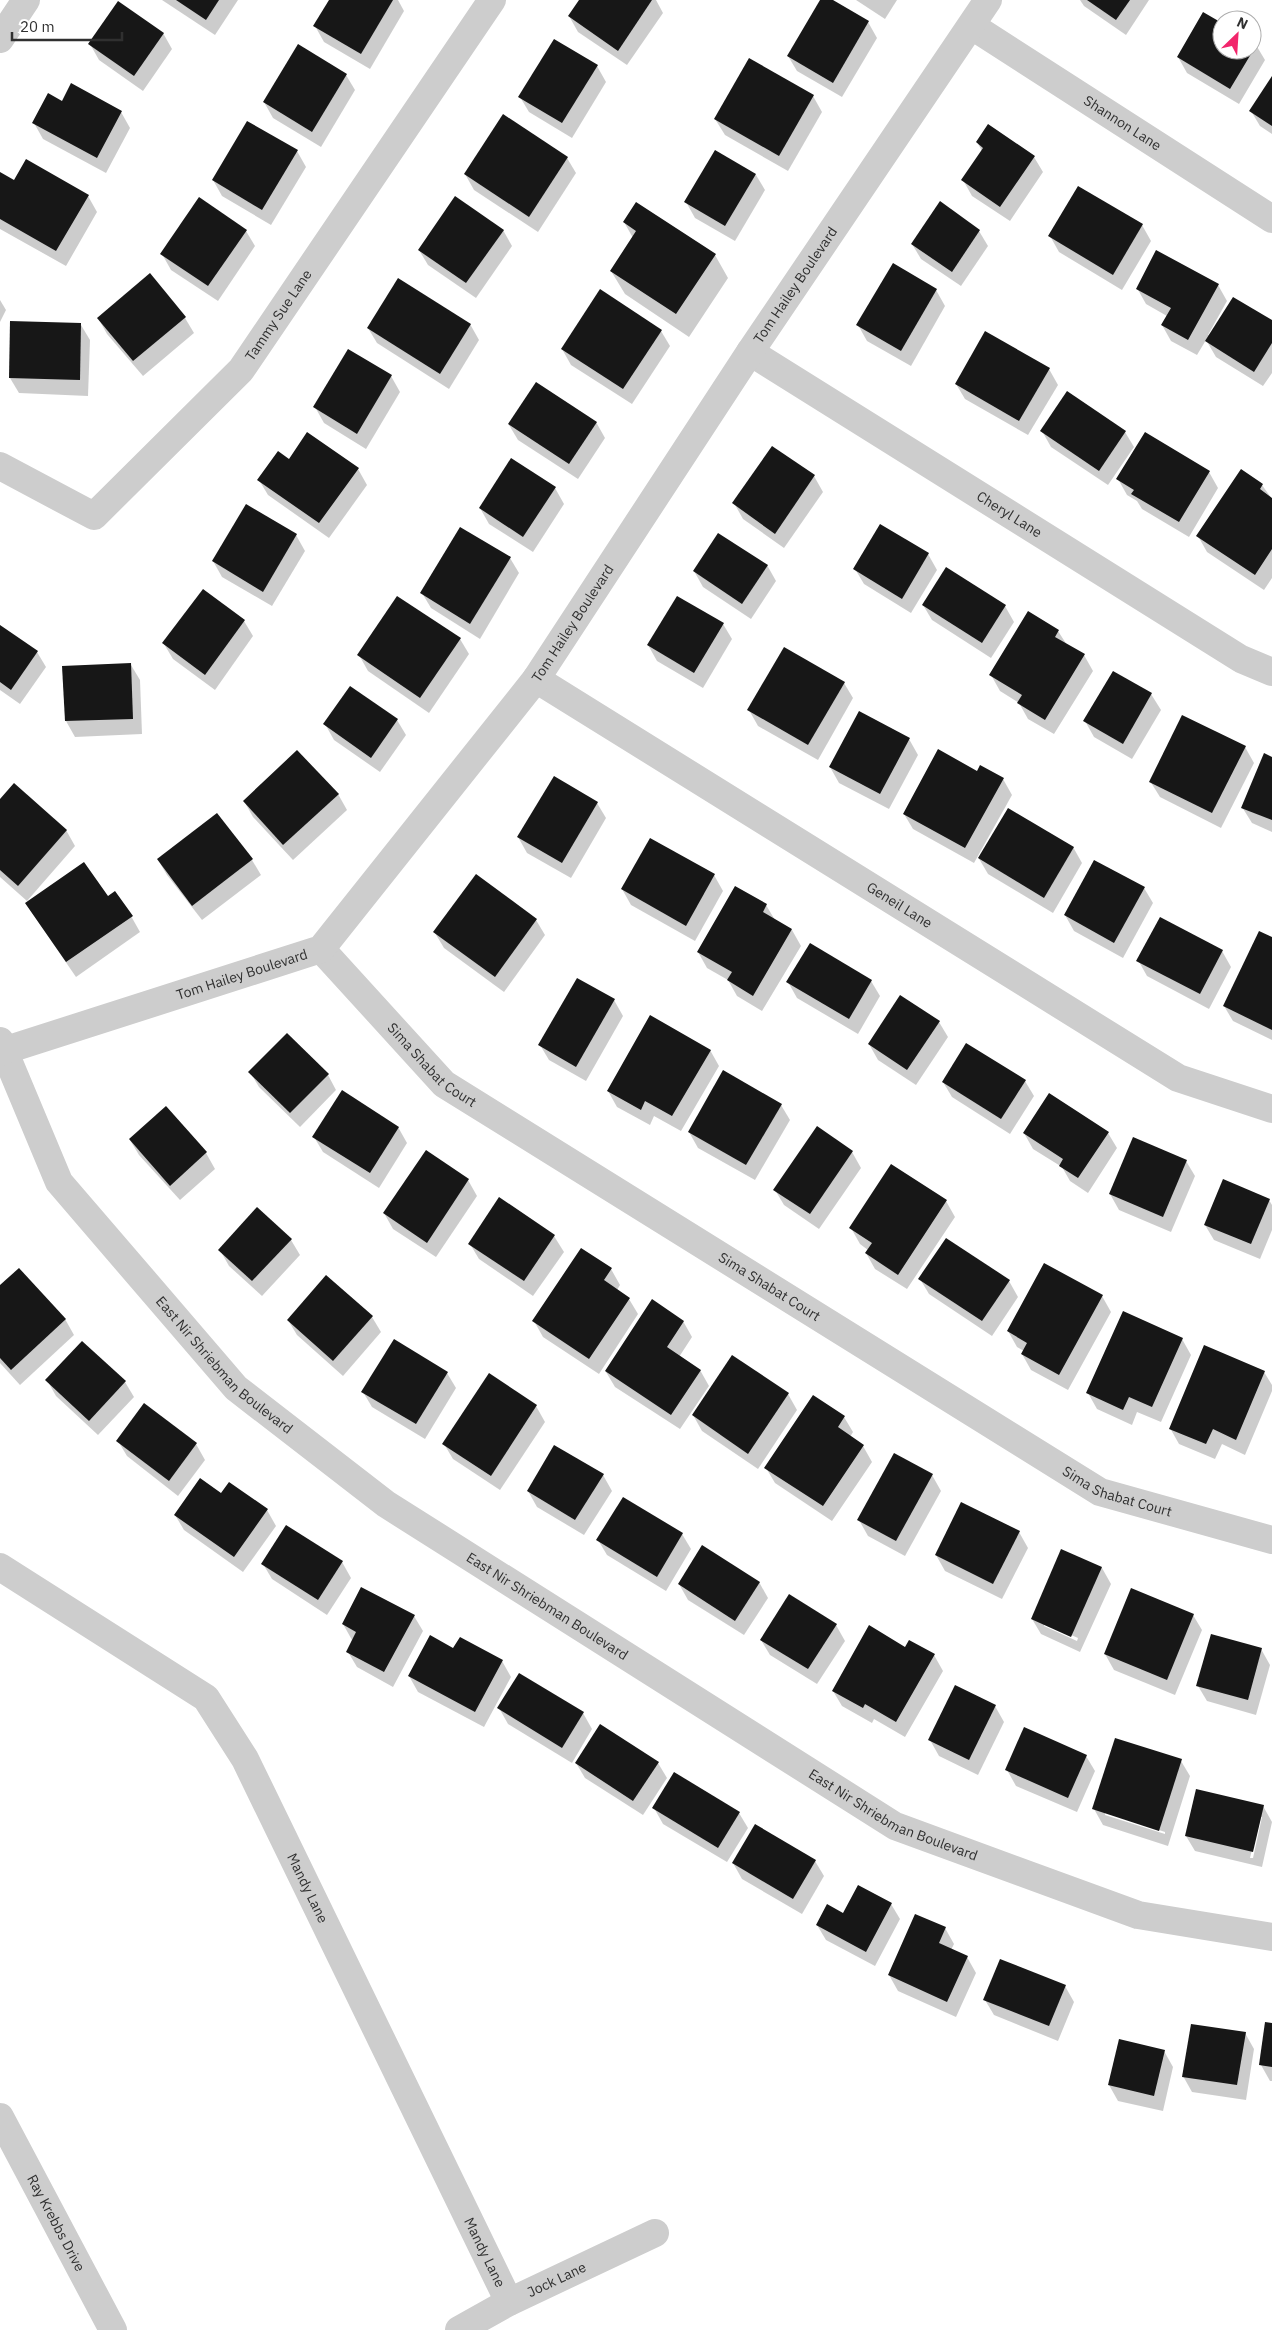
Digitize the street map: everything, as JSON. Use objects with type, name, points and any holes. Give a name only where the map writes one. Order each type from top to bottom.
[{"type":"street","points":[[0,39],[26,0]]},
{"type":"street","name":"Tammy Sue Lane","points":[[0,466],[94,516],[242,370],[492,0]]},
{"type":"street","name":"Tom Hailey Boulevard","points":[[1,1048],[320,949],[536,679],[750,352],[988,0]]},
{"type":"street","name":"Shannon Lane","points":[[972,26],[1272,219]]},
{"type":"street","name":"Cheryl Lane","points":[[750,352],[1240,660],[1272,672]]},
{"type":"street","name":"Geneil Lane","points":[[536,679],[1178,1078],[1272,1110]]},
{"type":"street","name":"Sima Shabat Court","points":[[320,949],[444,1084],[1100,1492],[1272,1540]]},
{"type":"street","name":"East Nir Shriebman Boulevard","points":[[1,1048],[59,1182],[236,1388],[386,1504],[895,1826],[1138,1914],[1272,1937]]},
{"type":"street","name":"Mandy Lane","points":[[0,1567],[206,1698],[245,1759],[509,2302]]},
{"type":"street","name":"Ray Krebbs Drive","points":[[0,2117],[113,2330]]},
{"type":"street","name":"Jock Lane","points":[[459,2330],[509,2302],[656,2233]]},
{"type":"building","points":[[176,0],[219,0],[206,20]]},
{"type":"building","points":[[329,0],[393,0],[361,54],[313,26]]},
{"type":"building","points":[[579,0],[652,0],[618,51],[568,16]]},
{"type":"building","points":[[820,0],[833,0],[869,21],[833,83],[787,56]]},
{"type":"building","points":[[1087,0],[1130,0],[1116,20]]},
{"type":"building","points":[[118,1],[164,33],[134,76],[88,44]]},
{"type":"building","points":[[1203,12],[1212,17],[1212,60],[1247,60],[1230,89],[1177,57]]},
{"type":"building","points":[[554,39],[598,65],[562,123],[518,97]]},
{"type":"building","points":[[298,44],[347,74],[312,132],[263,102]]},
{"type":"building","points":[[749,58],[814,95],[779,156],[714,119]]},
{"type":"building","points":[[1272,76],[1272,126],[1249,111]]},
{"type":"building","points":[[71,83],[122,111],[97,158],[32,123],[48,93],[62,101]]},
{"type":"building","points":[[503,114],[568,157],[529,217],[464,174]]},
{"type":"building","points":[[247,121],[298,150],[262,210],[212,180]]},
{"type":"building","points":[[988,124],[1035,156],[1000,207],[961,180],[983,148],[976,142]]},
{"type":"building","points":[[715,150],[756,174],[725,226],[684,202]]},
{"type":"building","points":[[26,159],[89,195],[56,251],[0,219],[0,172],[14,180]]},
{"type":"building","points":[[1078,186],[1143,224],[1113,275],[1048,236]]},
{"type":"building","points":[[455,196],[504,230],[466,283],[418,250]]},
{"type":"building","points":[[199,197],[247,230],[208,286],[160,254]]},
{"type":"building","points":[[940,201],[980,230],[952,272],[911,244]]},
{"type":"building","points":[[636,202],[716,254],[676,314],[610,271],[636,231],[623,222]]},
{"type":"building","points":[[1156,250],[1219,284],[1188,340],[1161,325],[1171,308],[1136,289]]},
{"type":"building","points":[[893,263],[937,289],[901,351],[856,325]]},
{"type":"building","points":[[150,273],[186,317],[133,361],[97,318]]},
{"type":"building","points":[[398,278],[471,324],[440,374],[367,328]]},
{"type":"building","points":[[600,289],[662,330],[623,389],[561,349]]},
{"type":"building","points":[[1233,297],[1272,320],[1272,343],[1254,372],[1205,341]]},
{"type":"building","points":[[10,321],[81,323],[80,380],[9,378]]},
{"type":"building","points":[[985,331],[1050,368],[1019,421],[955,384]]},
{"type":"building","points":[[348,349],[392,375],[357,434],[313,407]]},
{"type":"building","points":[[536,382],[597,422],[569,464],[508,424]]},
{"type":"building","points":[[1067,391],[1126,431],[1099,471],[1040,431]]},
{"type":"building","points":[[307,432],[359,468],[319,523],[257,480],[278,451],[289,459]]},
{"type":"building","points":[[1145,432],[1210,471],[1179,522],[1131,494],[1134,490],[1116,479]]},
{"type":"building","points":[[772,446],[815,475],[775,534],[732,503]]},
{"type":"building","points":[[511,458],[556,487],[523,537],[479,508]]},
{"type":"building","points":[[1241,469],[1263,484],[1260,489],[1272,498],[1272,549],[1255,575],[1196,536]]},
{"type":"building","points":[[246,504],[297,534],[263,592],[212,561]]},
{"type":"building","points":[[880,524],[929,553],[902,599],[853,569]]},
{"type":"building","points":[[460,527],[511,557],[470,624],[420,593]]},
{"type":"building","points":[[718,533],[768,565],[742,604],[693,571]]},
{"type":"building","points":[[946,567],[1006,605],[982,643],[922,605]]},
{"type":"building","points":[[203,589],[245,620],[205,675],[162,643]]},
{"type":"building","points":[[397,596],[461,638],[420,698],[357,655]]},
{"type":"building","points":[[677,596],[724,623],[694,673],[647,645]]},
{"type":"building","points":[[1028,611],[1059,630],[1055,637],[1085,654],[1045,720],[1017,703],[1022,695],[989,675]]},
{"type":"building","points":[[0,625],[38,651],[11,690],[0,682]]},
{"type":"building","points":[[784,647],[845,682],[808,745],[747,710]]},
{"type":"building","points":[[131,663],[133,719],[65,721],[62,666]]},
{"type":"building","points":[[1113,671],[1152,693],[1123,744],[1083,721]]},
{"type":"building","points":[[350,686],[398,719],[371,758],[323,724]]},
{"type":"building","points":[[859,711],[910,738],[880,794],[829,767]]},
{"type":"building","points":[[1182,715],[1246,746],[1212,813],[1149,782]]},
{"type":"building","points":[[938,749],[977,771],[980,765],[1004,778],[965,848],[903,814]]},
{"type":"building","points":[[297,750],[339,794],[283,845],[243,801]]},
{"type":"building","points":[[1264,753],[1272,757],[1272,820],[1241,808]]},
{"type":"building","points":[[554,776],[598,802],[562,863],[517,837]]},
{"type":"building","points":[[14,783],[67,830],[18,886],[0,870],[0,799]]},
{"type":"building","points":[[1008,808],[1074,847],[1044,898],[978,858]]},
{"type":"building","points":[[217,813],[253,859],[192,906],[157,859]]},
{"type":"building","points":[[650,838],[715,874],[686,926],[621,889]]},
{"type":"building","points":[[1094,860],[1145,887],[1114,943],[1064,915]]},
{"type":"building","points":[[84,862],[108,896],[115,891],[133,916],[66,962],[25,903]]},
{"type":"building","points":[[476,874],[537,919],[495,977],[433,932]]},
{"type":"building","points":[[735,886],[767,904],[763,912],[792,929],[753,996],[727,980],[732,972],[697,952]]},
{"type":"building","points":[[1160,917],[1223,950],[1200,994],[1136,961]]},
{"type":"building","points":[[1259,931],[1272,937],[1272,1030],[1223,1006]]},
{"type":"building","points":[[810,943],[872,980],[849,1019],[786,982]]},
{"type":"building","points":[[577,978],[615,999],[576,1067],[538,1045]]},
{"type":"building","points":[[900,995],[940,1021],[907,1070],[868,1044]]},
{"type":"building","points":[[650,1015],[711,1050],[672,1116],[645,1101],[641,1110],[607,1091]]},
{"type":"building","points":[[287,1033],[329,1074],[290,1113],[248,1072]]},
{"type":"building","points":[[966,1043],[1026,1080],[1001,1119],[942,1082]]},
{"type":"building","points":[[723,1070],[782,1104],[746,1165],[688,1132]]},
{"type":"building","points":[[342,1090],[399,1127],[370,1173],[312,1137]]},
{"type":"building","points":[[1049,1093],[1109,1132],[1078,1178],[1059,1166],[1063,1159],[1023,1133]]},
{"type":"building","points":[[166,1106],[207,1152],[170,1186],[129,1139]]},
{"type":"building","points":[[817,1126],[853,1151],[810,1214],[773,1190]]},
{"type":"building","points":[[1133,1137],[1187,1160],[1163,1217],[1109,1194]]},
{"type":"building","points":[[426,1150],[469,1179],[427,1243],[383,1213]]},
{"type":"building","points":[[891,1164],[947,1200],[898,1275],[865,1253],[872,1243],[849,1228]]},
{"type":"building","points":[[1223,1179],[1270,1199],[1251,1244],[1204,1225]]},
{"type":"building","points":[[499,1197],[555,1235],[524,1281],[468,1244]]},
{"type":"building","points":[[257,1207],[292,1239],[252,1281],[218,1250]]},
{"type":"building","points":[[946,1238],[1010,1280],[982,1321],[918,1279]]},
{"type":"building","points":[[581,1248],[612,1268],[604,1280],[630,1298],[589,1359],[532,1321]]},
{"type":"building","points":[[1044,1263],[1103,1295],[1059,1375],[1021,1354],[1027,1343],[1007,1331]]},
{"type":"building","points":[[19,1268],[66,1319],[11,1370],[0,1358],[0,1285]]},
{"type":"building","points":[[326,1275],[373,1316],[333,1361],[287,1320]]},
{"type":"building","points":[[652,1299],[684,1321],[667,1347],[701,1370],[671,1415],[605,1371]]},
{"type":"building","points":[[1123,1311],[1183,1338],[1152,1407],[1129,1397],[1123,1410],[1086,1393]]},
{"type":"building","points":[[394,1339],[448,1372],[416,1424],[361,1392]]},
{"type":"building","points":[[82,1341],[126,1381],[89,1421],[45,1380]]},
{"type":"building","points":[[1204,1345],[1265,1371],[1236,1440],[1213,1429],[1206,1444],[1169,1429]]},
{"type":"building","points":[[732,1355],[789,1393],[748,1454],[692,1415]]},
{"type":"building","points":[[489,1373],[537,1405],[491,1476],[442,1444]]},
{"type":"building","points":[[813,1395],[845,1416],[838,1427],[864,1445],[823,1506],[764,1468]]},
{"type":"building","points":[[144,1403],[197,1443],[169,1481],[116,1441]]},
{"type":"building","points":[[554,1445],[604,1474],[575,1520],[527,1491]]},
{"type":"building","points":[[894,1453],[933,1474],[896,1541],[857,1520]]},
{"type":"building","points":[[200,1478],[221,1493],[229,1482],[268,1509],[234,1557],[174,1515]]},
{"type":"building","points":[[623,1497],[683,1533],[657,1577],[596,1540]]},
{"type":"building","points":[[961,1502],[1020,1531],[993,1584],[935,1555]]},
{"type":"building","points":[[286,1525],[343,1561],[318,1600],[261,1564]]},
{"type":"building","points":[[702,1545],[760,1582],[735,1621],[678,1584]]},
{"type":"building","points":[[1061,1549],[1102,1567],[1071,1637],[1031,1619]]},
{"type":"building","points":[[361,1587],[415,1615],[384,1672],[346,1652],[356,1632],[342,1624]]},
{"type":"building","points":[[1131,1588],[1194,1614],[1167,1680],[1104,1654]]},
{"type":"building","points":[[789,1594],[837,1624],[808,1669],[760,1640]]},
{"type":"building","points":[[869,1625],[905,1647],[909,1640],[935,1654],[896,1722],[865,1704],[863,1708],[832,1691]]},
{"type":"building","points":[[1211,1634],[1262,1648],[1248,1700],[1196,1686]]},
{"type":"building","points":[[430,1635],[453,1648],[460,1637],[503,1660],[475,1712],[408,1676]]},
{"type":"building","points":[[519,1673],[584,1712],[562,1748],[497,1708]]},
{"type":"building","points":[[955,1685],[996,1705],[969,1760],[928,1740]]},
{"type":"building","points":[[600,1724],[659,1762],[633,1801],[575,1763]]},
{"type":"building","points":[[1024,1727],[1087,1755],[1068,1798],[1005,1770]]},
{"type":"building","points":[[1115,1738],[1182,1759],[1159,1831],[1092,1809]]},
{"type":"building","points":[[674,1772],[740,1812],[718,1848],[652,1808]]},
{"type":"building","points":[[1196,1789],[1264,1805],[1253,1852],[1185,1836]]},
{"type":"building","points":[[755,1824],[816,1860],[793,1899],[732,1863]]},
{"type":"building","points":[[858,1885],[892,1903],[866,1952],[816,1925],[827,1904],[843,1913]]},
{"type":"building","points":[[915,1914],[946,1927],[939,1943],[968,1956],[947,2002],[888,1975]]},
{"type":"building","points":[[1000,1959],[1066,1985],[1049,2026],[983,2000]]},
{"type":"building","points":[[1265,2022],[1272,2023],[1272,2067],[1259,2065]]},
{"type":"building","points":[[1191,2024],[1246,2032],[1237,2085],[1182,2077]]},
{"type":"building","points":[[1119,2039],[1165,2050],[1154,2096],[1108,2085]]}]
